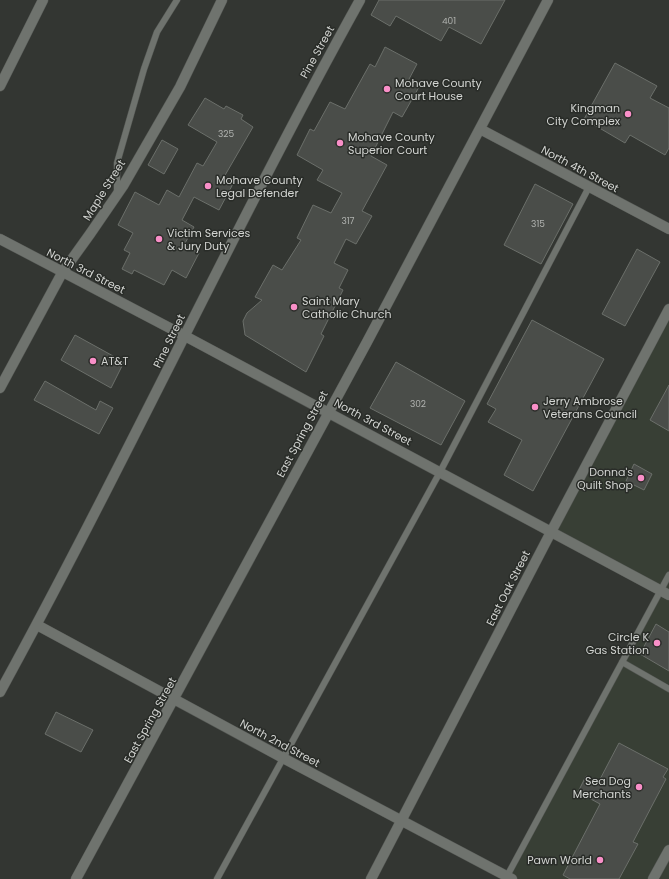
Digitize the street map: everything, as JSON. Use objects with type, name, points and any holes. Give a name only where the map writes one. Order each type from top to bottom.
[{"type":"street","points":[[0,86],[43,0]]},
{"type":"street","name":"Maple Street","points":[[0,388],[62,273],[117,194],[180,87],[222,0]]},
{"type":"street","name":"Pine Street","points":[[0,692],[37,625],[313,85],[360,0]]},
{"type":"street","name":"East Spring Street","points":[[76,879],[175,700],[548,0]]},
{"type":"street","name":"North 4th Street","points":[[480,129],[669,230]]},
{"type":"street","name":"North 3rd Street","points":[[0,239],[328,412],[665,593]]},
{"type":"street","name":"East Oak Street","points":[[371,879],[403,820],[551,532],[669,309]]},
{"type":"street","name":"North 2nd Street","points":[[37,625],[283,758],[403,820],[508,878]]},
{"type":"street","points":[[653,879],[669,850]]},
{"type":"lane","points":[[117,194],[117,163],[144,69],[157,32],[177,0]]},
{"type":"lane","points":[[217,879],[440,472],[589,187]]},
{"type":"lane","points":[[508,878],[622,662],[665,593],[669,575]]},
{"type":"lane","points":[[622,662],[669,689]]},
{"type":"shaded area","points":[[669,309],[669,879],[505,879],[661,591],[551,532]]},
{"type":"building","points":[[379,0],[505,0],[481,44],[449,27],[441,41],[396,16],[390,26],[371,15]]},
{"type":"building","points":[[385,47],[417,64],[408,81],[419,87],[402,117],[393,112],[371,156],[387,165],[362,211],[372,216],[356,244],[346,239],[334,263],[348,270],[339,288],[343,290],[321,334],[324,336],[306,372],[245,335],[243,321],[247,313],[262,300],[255,297],[273,265],[282,270],[301,240],[297,238],[313,205],[331,213],[342,193],[317,180],[323,170],[297,155],[310,129],[314,131],[330,102],[345,109],[370,64],[375,67]]},
{"type":"building","name":"Kingman City Complex","points":[[615,63],[657,86],[650,98],[669,108],[669,148],[665,155],[630,135],[625,143],[584,119]]},
{"type":"building","points":[[205,98],[224,109],[226,106],[243,115],[241,119],[253,127],[224,177],[234,182],[219,210],[194,197],[182,220],[194,227],[184,245],[199,253],[186,278],[172,270],[164,285],[134,270],[132,274],[122,269],[130,253],[124,250],[133,233],[118,225],[135,192],[159,205],[167,190],[179,197],[197,163],[203,166],[217,142],[188,125]]},
{"type":"building","points":[[162,140],[178,149],[164,174],[148,165]]},
{"type":"building","points":[[535,184],[573,204],[541,264],[504,245]]},
{"type":"building","points":[[637,249],[660,262],[625,326],[602,314]]},
{"type":"building","name":"Jerry Ambrose Veterans Council","points":[[532,320],[604,359],[533,491],[504,475],[522,440],[488,422],[496,409],[487,404]]},
{"type":"building","name":"AT&T","points":[[75,335],[124,362],[111,388],[61,360]]},
{"type":"building","points":[[396,362],[465,401],[441,445],[370,408]]},
{"type":"building","points":[[45,381],[96,410],[100,401],[113,408],[99,434],[34,400]]},
{"type":"building","points":[[669,385],[669,431],[650,420]]},
{"type":"building","name":"Donna's Quilt Shop","points":[[634,464],[652,474],[644,490],[626,481]]},
{"type":"building","name":"Circle K Gas Station","points":[[656,624],[669,632],[669,671],[640,654]]},
{"type":"building","points":[[56,712],[93,730],[81,752],[45,734]]},
{"type":"building","points":[[619,743],[668,769],[663,777],[666,779],[633,842],[638,844],[619,879],[570,879],[563,875],[600,804],[578,792],[586,776],[598,783]]},
{"type":"place","name":"Mohave County Court House","points":[[387,89]]},
{"type":"place","name":"Kingman City Complex","points":[[628,114]]},
{"type":"place","name":"Mohave County Superior Court","points":[[340,143]]},
{"type":"place","name":"Mohave County Legal Defender","points":[[208,186]]},
{"type":"place","name":"Victim Services & Jury Duty","points":[[159,239]]},
{"type":"place","name":"Saint Mary Catholic Church","points":[[294,307]]},
{"type":"place","name":"AT&T","points":[[93,361]]},
{"type":"place","name":"Jerry Ambrose Veterans Council","points":[[535,407]]},
{"type":"place","name":"Donna's Quilt Shop","points":[[641,478]]},
{"type":"place","name":"Circle K Gas Station","points":[[657,643]]},
{"type":"place","name":"Sea Dog Merchants","points":[[639,787]]},
{"type":"place","name":"Pawn World","points":[[600,860]]}]
